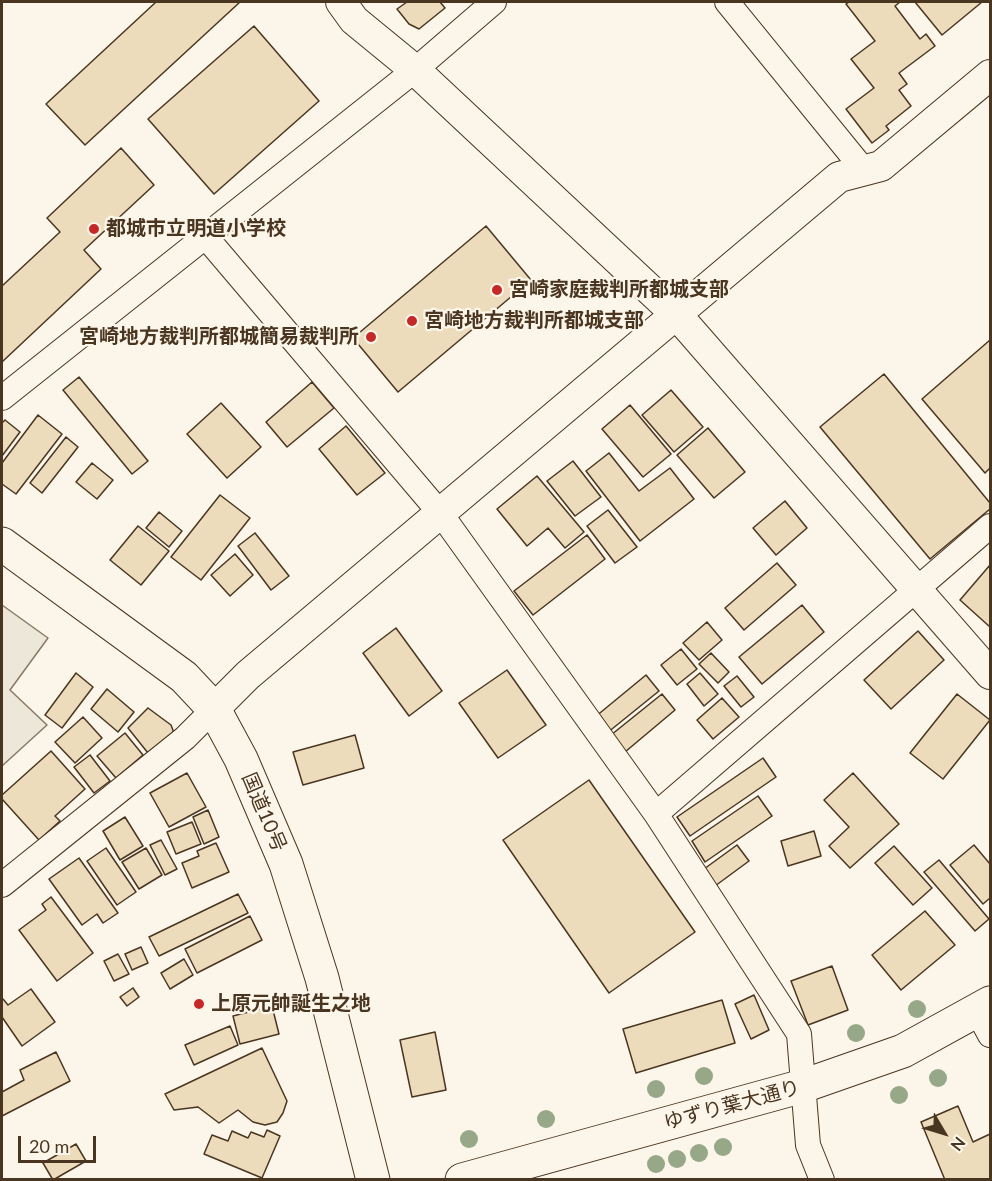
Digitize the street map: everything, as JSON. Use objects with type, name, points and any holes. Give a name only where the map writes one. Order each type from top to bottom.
[{"type":"main road","name":"国道10号","points":[[2,544],[184,677],[214,709],[241,759],[286,864],[322,978],[373,1179]]},
{"type":"main road","name":"ゆずり葉大通り","points":[[462,1179],[803,1086],[903,1051],[986,1016]]},
{"type":"street","points":[[341,2],[354,20],[415,70],[677,315],[990,675]]},
{"type":"street","points":[[2,398],[415,70],[494,2]]},
{"type":"street","points":[[727,2],[863,169]]},
{"type":"street","points":[[2,885],[185,738],[248,675],[839,177],[881,166],[990,75]]},
{"type":"street","points":[[205,236],[441,514],[656,814],[799,1034],[808,1145],[822,1179]]},
{"type":"street","points":[[656,814],[990,526]]},
{"type":"shaded area","points":[[2,605],[48,638],[10,690],[47,725],[2,766]]},
{"type":"building","points":[[156,2],[240,2],[85,145],[46,104]]},
{"type":"building","points":[[407,2],[440,2],[445,8],[419,29],[409,24],[397,9]]},
{"type":"building","points":[[849,2],[900,2],[895,6],[920,39],[926,34],[935,46],[899,73],[907,84],[899,90],[911,106],[886,126],[889,130],[872,143],[846,109],[874,88],[851,59],[875,41],[846,4]]},
{"type":"building","points":[[915,2],[982,2],[942,35]]},
{"type":"building","points":[[254,26],[319,101],[214,194],[148,119]]},
{"type":"building","points":[[121,148],[154,185],[84,250],[101,269],[2,362],[2,286],[60,232],[47,218]]},
{"type":"building","points":[[486,226],[531,280],[398,392],[353,338]]},
{"type":"building","points":[[990,340],[990,468],[985,473],[922,399]]},
{"type":"building","points":[[884,374],[990,503],[990,509],[930,559],[820,427]]},
{"type":"building","points":[[79,377],[148,461],[132,474],[63,390]]},
{"type":"building","points":[[312,382],[334,408],[287,447],[266,422]]},
{"type":"building","points":[[671,390],[703,427],[674,452],[642,415]]},
{"type":"building","points":[[221,403],[261,447],[227,478],[187,434]]},
{"type":"building","points":[[630,405],[671,454],[643,477],[602,429]]},
{"type":"building","points":[[38,415],[62,434],[16,494],[2,484],[2,463]]},
{"type":"building","points":[[5,420],[20,432],[2,456],[2,423]]},
{"type":"building","points":[[346,426],[385,473],[357,495],[319,449]]},
{"type":"building","points":[[708,428],[745,472],[714,498],[677,455]]},
{"type":"building","points":[[66,437],[78,447],[42,493],[30,483]]},
{"type":"building","points":[[609,453],[639,491],[670,468],[694,499],[640,541],[586,471]]},
{"type":"building","points":[[573,461],[601,497],[575,516],[547,481]]},
{"type":"building","points":[[92,463],[113,480],[97,499],[76,482]]},
{"type":"building","points":[[537,476],[584,532],[565,548],[548,528],[527,546],[497,509]]},
{"type":"building","points":[[220,495],[250,518],[201,580],[171,557]]},
{"type":"building","points":[[785,501],[807,528],[776,555],[753,528]]},
{"type":"building","points":[[608,510],[637,547],[615,563],[587,526]]},
{"type":"building","points":[[159,512],[182,531],[169,547],[146,528]]},
{"type":"building","points":[[138,526],[169,551],[141,585],[110,560]]},
{"type":"building","points":[[255,533],[289,576],[271,590],[238,546]]},
{"type":"building","points":[[587,535],[605,559],[533,615],[514,591]]},
{"type":"building","points":[[235,554],[253,575],[230,596],[211,575]]},
{"type":"building","points":[[777,563],[796,585],[744,630],[725,608]]},
{"type":"building","points":[[990,565],[990,627],[960,600]]},
{"type":"building","points":[[802,605],[824,632],[762,684],[739,657]]},
{"type":"building","points":[[707,622],[722,640],[699,660],[683,643]]},
{"type":"building","points":[[396,628],[442,691],[409,716],[363,653]]},
{"type":"building","points":[[918,631],[944,660],[891,709],[864,680]]},
{"type":"building","points":[[681,649],[697,669],[677,685],[661,665]]},
{"type":"building","points":[[711,653],[729,672],[718,683],[699,664]]},
{"type":"building","points":[[507,670],[546,725],[498,758],[459,703]]},
{"type":"building","points":[[76,673],[93,687],[62,728],[45,715]]},
{"type":"building","points":[[700,673],[718,694],[704,706],[687,684]]},
{"type":"building","points":[[646,675],[659,691],[607,733],[595,717]]},
{"type":"building","points":[[737,676],[754,697],[741,707],[724,686]]},
{"type":"building","points":[[107,689],[134,712],[118,732],[91,709]]},
{"type":"building","points":[[662,694],[675,710],[625,752],[611,735]]},
{"type":"building","points":[[957,694],[990,720],[943,779],[910,753]]},
{"type":"building","points":[[722,698],[739,717],[713,739],[697,720]]},
{"type":"building","points":[[148,708],[171,725],[174,733],[148,753],[128,728]]},
{"type":"building","points":[[83,717],[102,738],[75,763],[55,742]]},
{"type":"building","points":[[125,733],[143,755],[116,778],[97,756]]},
{"type":"building","points":[[355,735],[364,768],[303,785],[293,752]]},
{"type":"building","points":[[51,751],[85,789],[55,816],[60,821],[39,840],[2,799],[2,795]]},
{"type":"building","points":[[90,755],[110,781],[94,793],[74,767]]},
{"type":"building","points":[[763,758],[776,777],[690,836],[677,817]]},
{"type":"building","points":[[187,773],[206,807],[169,827],[150,793]]},
{"type":"building","points":[[853,773],[899,824],[850,868],[829,846],[849,827],[824,800]]},
{"type":"building","points":[[589,780],[695,932],[609,993],[503,840]]},
{"type":"building","points":[[758,796],[772,816],[705,862],[692,841]]},
{"type":"building","points":[[208,810],[219,837],[204,844],[193,817]]},
{"type":"building","points":[[125,817],[143,846],[120,860],[103,831]]},
{"type":"building","points":[[192,822],[201,844],[176,854],[167,832]]},
{"type":"building","points":[[814,831],[821,856],[788,866],[781,841]]},
{"type":"building","points":[[161,840],[177,869],[165,875],[150,845]]},
{"type":"building","points":[[216,843],[229,872],[192,888],[182,863],[199,856],[197,851]]},
{"type":"building","points":[[737,845],[749,861],[715,886],[704,869]]},
{"type":"building","points":[[974,845],[990,864],[990,898],[983,904],[950,865]]},
{"type":"building","points":[[894,846],[932,888],[913,905],[875,863]]},
{"type":"building","points":[[106,848],[136,892],[117,905],[87,861]]},
{"type":"building","points":[[146,848],[162,875],[139,889],[122,862]]},
{"type":"building","points":[[79,858],[118,913],[103,923],[97,914],[82,925],[49,879]]},
{"type":"building","points":[[939,860],[989,919],[975,931],[924,872]]},
{"type":"building","points":[[238,894],[248,913],[159,956],[149,937]]},
{"type":"building","points":[[51,897],[93,953],[57,981],[19,930],[46,910],[42,904]]},
{"type":"building","points":[[925,911],[955,945],[901,990],[872,955]]},
{"type":"building","points":[[250,916],[262,940],[197,973],[185,949]]},
{"type":"building","points":[[141,947],[148,963],[132,970],[125,954]]},
{"type":"building","points":[[118,954],[129,974],[114,981],[104,961]]},
{"type":"building","points":[[184,959],[193,975],[170,989],[161,973]]},
{"type":"building","points":[[832,966],[848,1010],[808,1025],[791,981]]},
{"type":"building","points":[[133,988],[139,997],[127,1006],[120,997]]},
{"type":"building","points":[[31,989],[55,1022],[22,1046],[2,1017],[2,1000],[8,1005]]},
{"type":"building","points":[[754,995],[769,1030],[751,1039],[735,1004]]},
{"type":"building","points":[[722,1000],[735,1043],[636,1073],[623,1029]]},
{"type":"building","points":[[272,1006],[279,1034],[240,1044],[233,1016]]},
{"type":"building","points":[[230,1026],[238,1045],[194,1065],[185,1045]]},
{"type":"building","points":[[435,1032],[446,1090],[412,1097],[400,1040]]},
{"type":"building","points":[[262,1048],[287,1101],[277,1122],[265,1125],[253,1122],[238,1110],[219,1123],[198,1107],[174,1110],[165,1094]]},
{"type":"building","points":[[56,1052],[70,1081],[2,1116],[2,1092],[24,1080],[20,1070]]},
{"type":"building","points":[[958,1106],[973,1142],[990,1134],[990,1180],[945,1180],[921,1122]]},
{"type":"building","points":[[267,1130],[280,1136],[262,1178],[204,1154],[212,1135],[228,1141],[232,1131],[248,1138],[251,1132],[264,1137]]},
{"type":"building","points":[[76,1144],[86,1161],[53,1180],[43,1163]]},
{"type":"place","name":"都城市立明道小学校","points":[[94,229]]},
{"type":"place","name":"宮崎家庭裁判所都城支部","points":[[497,290]]},
{"type":"place","name":"宮崎地方裁判所都城支部","points":[[412,321]]},
{"type":"place","name":"宮崎地方裁判所都城簡易裁判所","points":[[371,337]]},
{"type":"place","name":"上原元帥誕生之地","points":[[199,1004]]}]
